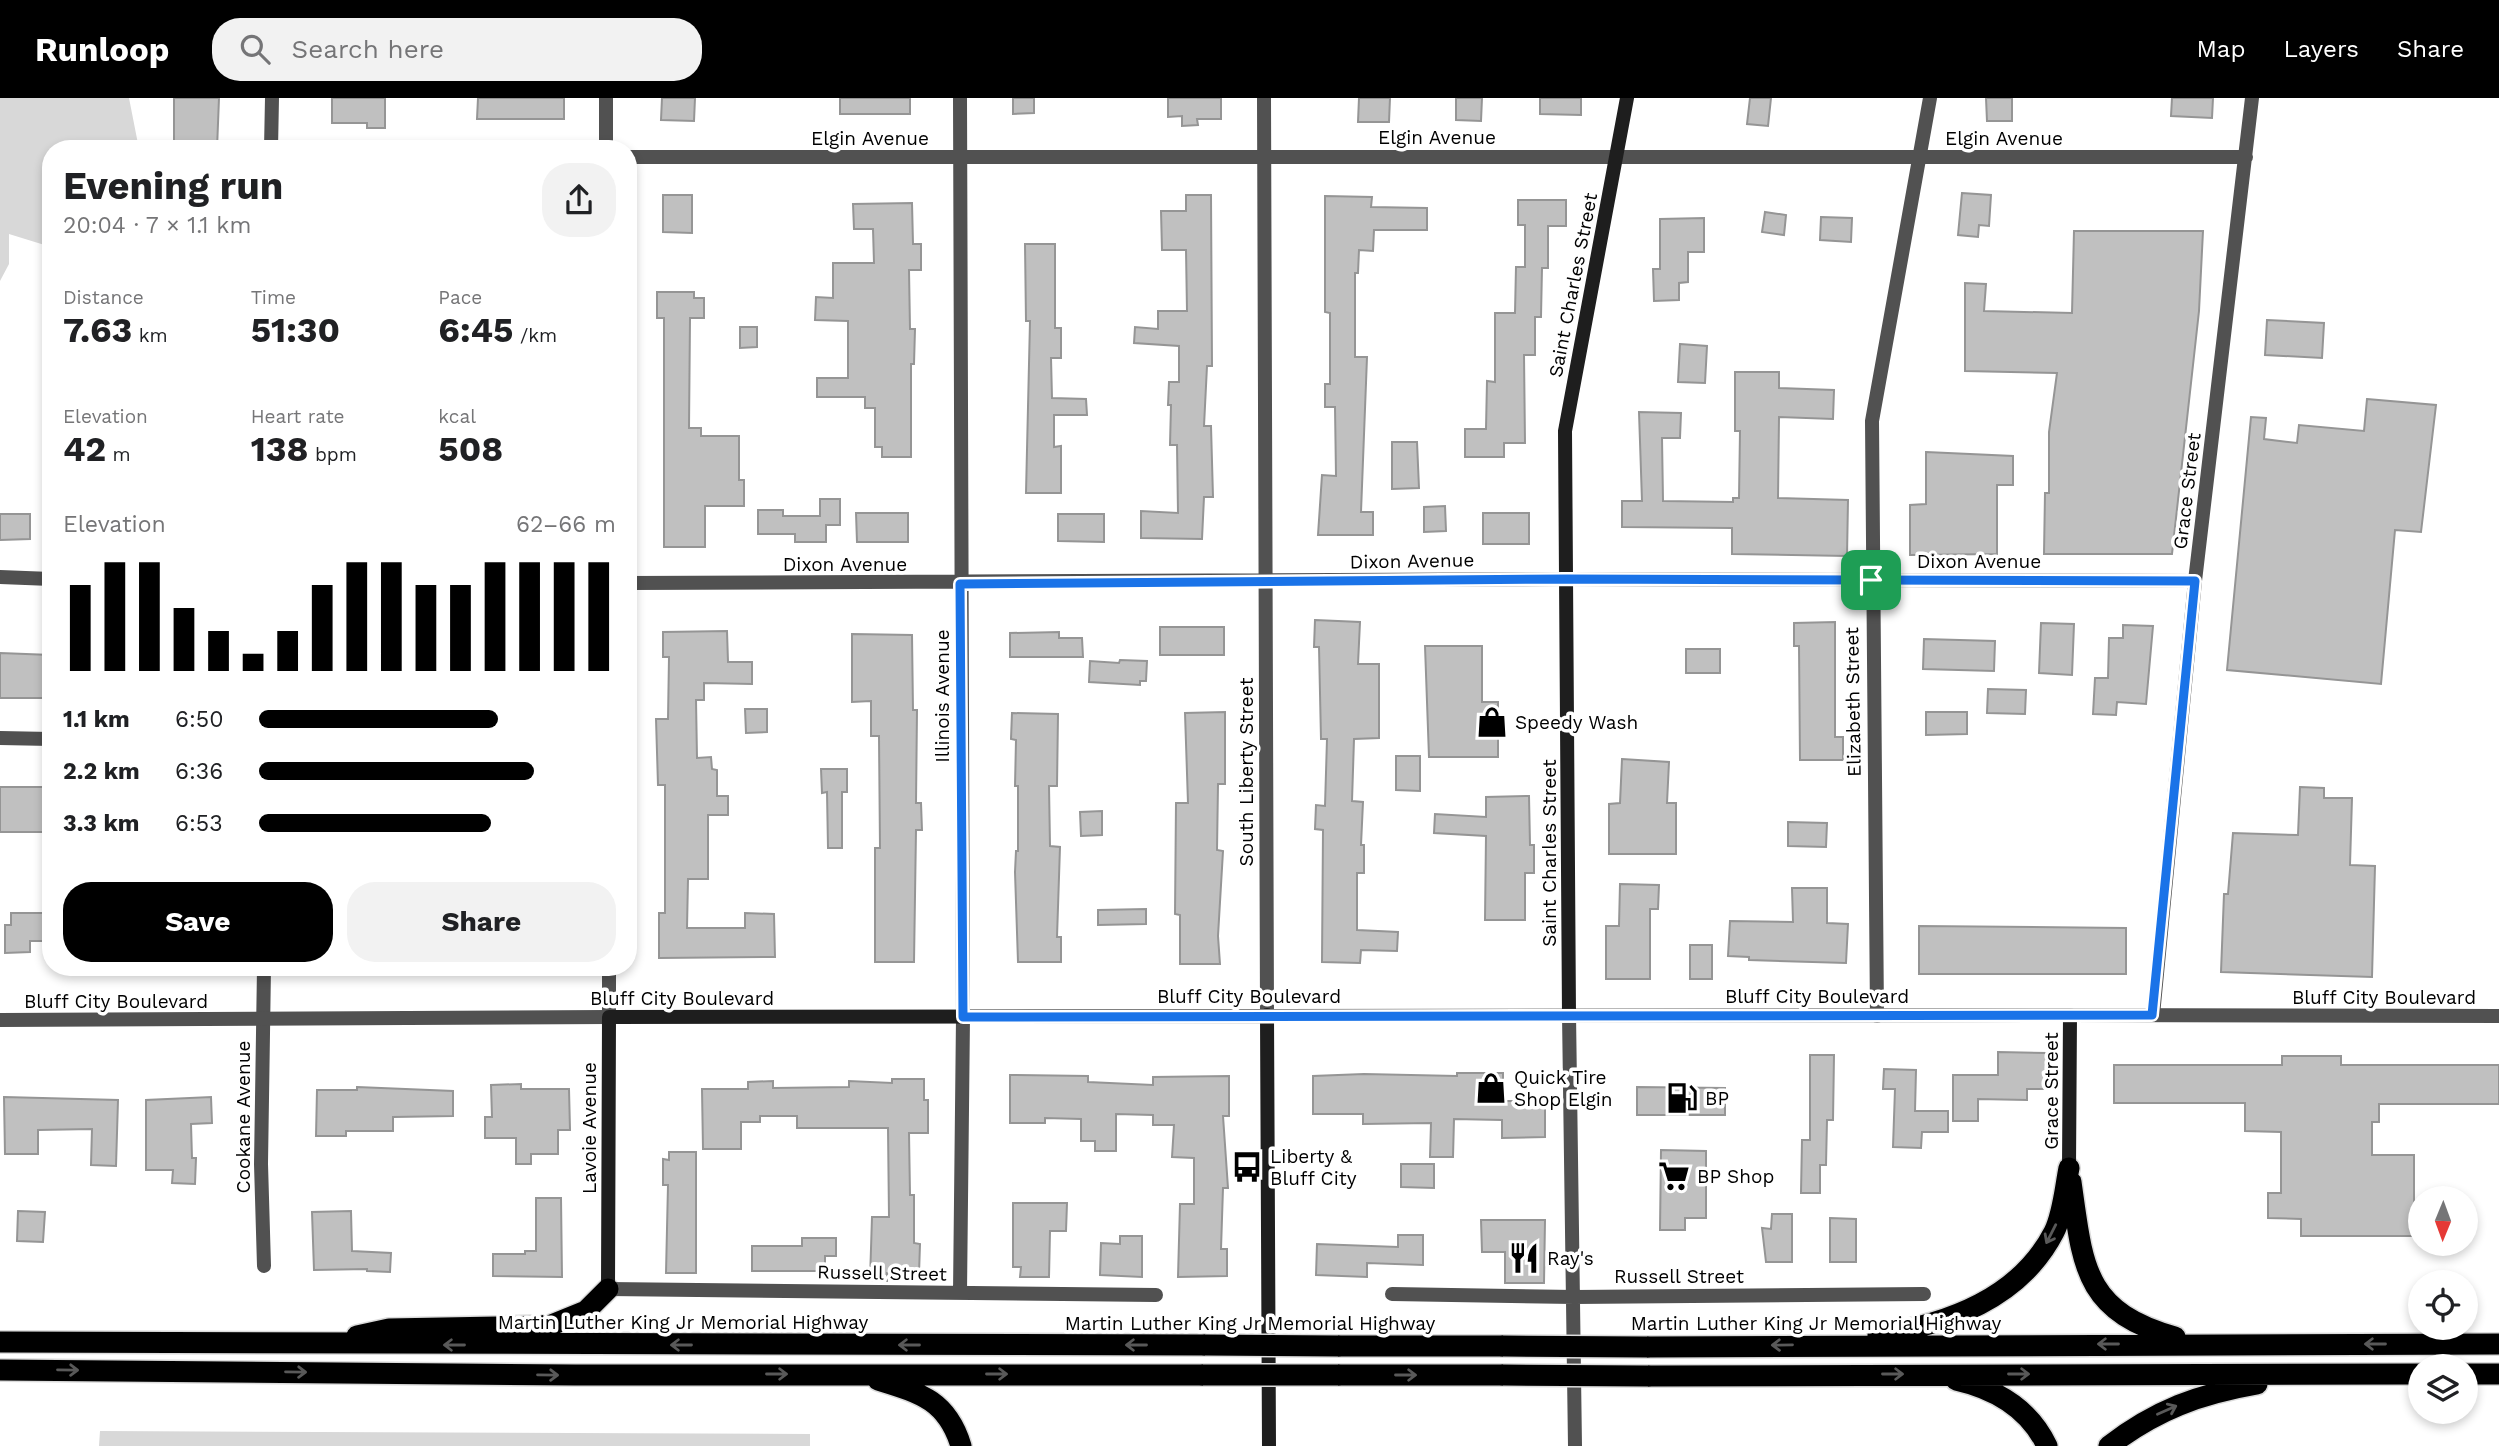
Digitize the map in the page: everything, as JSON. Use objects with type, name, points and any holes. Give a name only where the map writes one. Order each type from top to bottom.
[{"type":"highway","points":[[2070,1168],[2080,1246],[2090,1278],[2109,1306],[2142,1327],[2201,1344]]},
{"type":"highway","points":[[1814,1344],[1895,1332],[1946,1320],[1993,1298],[2029,1271],[2055,1230],[2070,1168]]},
{"type":"highway","points":[[319,1345],[389,1329],[549,1326],[586,1311],[608,1289]]},
{"type":"highway","name":"Martin Luther King Jr Memorial Highway","points":[[0,1342],[1647,1347],[1814,1344],[2496,1344]]},
{"type":"highway","points":[[0,1370],[575,1375],[2408,1374]]},
{"type":"highway","points":[[855,1373],[919,1393],[931,1400],[948,1414],[961,1446]]},
{"type":"highway","points":[[1926,1374],[1976,1385],[2013,1403],[2037,1424],[2047,1446]]},
{"type":"highway","points":[[2109,1446],[2142,1421],[2184,1402],[2219,1390],[2314,1374]]},
{"type":"main road","name":"Saint Charles Street","points":[[1569,1014],[1565,431],[1627,98]]},
{"type":"main road","name":"South Liberty Street","points":[[1267,1015],[1269,1446]]},
{"type":"main road","name":"Bluff City Boulevard","points":[[608,1017],[2070,1015]]},
{"type":"main road","name":"Grace Street","points":[[2070,1015],[2070,1168]]},
{"type":"main road","name":"Lavoie Avenue","points":[[608,1017],[608,1289]]},
{"type":"street","points":[[271,140],[272,98]]},
{"type":"street","points":[[606,98],[606,140]]},
{"type":"street","name":"Illinois Avenue","points":[[960,98],[963,1017],[960,1293]]},
{"type":"street","name":"South Liberty Street","points":[[1264,98],[1267,1015]]},
{"type":"street","name":"Elizabeth Street","points":[[1877,1016],[1871,580],[1872,421],[1930,98]]},
{"type":"street","name":"Grace Street","points":[[2152,1015],[2195,581],[2252,98]]},
{"type":"street","name":"Elgin Avenue","points":[[637,157],[2246,157]]},
{"type":"street","points":[[0,577],[42,579]]},
{"type":"street","name":"Dixon Avenue","points":[[637,583],[960,584],[1567,579],[2195,581]]},
{"type":"street","points":[[0,738],[42,739]]},
{"type":"street","name":"Cookane Avenue","points":[[264,976],[261,1164],[264,1266]]},
{"type":"street","name":"Lavoie Avenue","points":[[608,976],[608,1017]]},
{"type":"street","name":"Saint Charles Street","points":[[1569,1014],[1575,1446]]},
{"type":"street","name":"Bluff City Boulevard","points":[[2070,1015],[2499,1016]]},
{"type":"street","name":"Bluff City Boulevard","points":[[0,1020],[263,1021],[608,1017]]},
{"type":"street","name":"Russell Street","points":[[608,1289],[1156,1295]]},
{"type":"street","name":"Russell Street","points":[[1392,1294],[1574,1297],[1924,1294]]},
{"type":"shaded area","points":[[0,98],[129,98],[137,140],[42,140],[42,244],[9,234],[9,264],[0,281]]},
{"type":"shaded area","points":[[100,1431],[810,1434],[810,1446],[99,1446]]},
{"type":"building","points":[[174,98],[219,98],[217,140],[174,140]]},
{"type":"building","points":[[332,98],[385,98],[385,128],[367,128],[367,123],[332,123]]},
{"type":"building","points":[[478,98],[564,98],[564,119],[477,119]]},
{"type":"building","points":[[662,98],[695,98],[694,121],[661,120]]},
{"type":"building","points":[[840,98],[910,98],[910,114],[840,114]]},
{"type":"building","points":[[1013,98],[1034,98],[1034,113],[1013,114]]},
{"type":"building","points":[[1168,98],[1221,98],[1221,119],[1197,119],[1198,125],[1182,126],[1182,116],[1168,117]]},
{"type":"building","points":[[1359,98],[1390,98],[1389,122],[1358,122]]},
{"type":"building","points":[[1456,98],[1482,98],[1481,121],[1456,120]]},
{"type":"building","points":[[1540,98],[1581,98],[1581,115],[1540,114]]},
{"type":"building","points":[[1750,98],[1771,98],[1768,126],[1747,124]]},
{"type":"building","points":[[1986,98],[2012,98],[2012,121],[1987,121]]},
{"type":"building","points":[[2172,98],[2213,98],[2212,118],[2171,116]]},
{"type":"building","points":[[1962,193],[1991,195],[1989,226],[1979,225],[1978,237],[1958,235]]},
{"type":"building","points":[[663,195],[692,195],[692,233],[663,232]]},
{"type":"building","points":[[1186,195],[1211,195],[1212,366],[1207,366],[1204,426],[1211,426],[1213,497],[1204,497],[1202,539],[1141,538],[1141,511],[1178,513],[1177,445],[1170,445],[1171,405],[1168,405],[1169,382],[1179,382],[1179,346],[1134,343],[1135,327],[1158,329],[1158,311],[1187,311],[1186,250],[1162,250],[1161,211],[1186,211]]},
{"type":"building","points":[[1325,196],[1372,197],[1371,207],[1427,208],[1427,230],[1374,230],[1373,251],[1359,250],[1358,273],[1355,273],[1355,357],[1367,357],[1361,512],[1373,512],[1373,535],[1318,535],[1322,475],[1336,476],[1335,407],[1325,407],[1325,384],[1330,384],[1330,313],[1325,312]]},
{"type":"building","points":[[1518,200],[1566,200],[1566,226],[1548,226],[1548,268],[1542,268],[1541,317],[1535,317],[1535,355],[1524,355],[1525,443],[1504,443],[1504,457],[1465,457],[1465,429],[1486,429],[1487,381],[1495,382],[1495,313],[1515,313],[1516,267],[1525,267],[1525,225],[1518,225]]},
{"type":"building","points":[[912,203],[913,244],[921,244],[921,270],[909,270],[910,329],[915,329],[914,364],[911,364],[911,457],[882,457],[882,447],[875,447],[875,408],[865,408],[865,397],[817,397],[817,378],[848,378],[848,321],[815,320],[816,297],[833,298],[833,263],[874,263],[873,229],[854,229],[853,204]]},
{"type":"building","points":[[1765,212],[1786,215],[1784,235],[1762,232]]},
{"type":"building","points":[[1821,217],[1852,218],[1851,242],[1820,240]]},
{"type":"building","points":[[1704,218],[1704,252],[1688,252],[1688,282],[1679,283],[1679,300],[1654,301],[1653,269],[1660,269],[1660,219]]},
{"type":"building","points":[[2074,231],[2203,231],[2199,311],[2172,554],[2044,554],[2045,493],[2049,493],[2049,432],[2057,373],[1965,371],[1965,283],[1986,284],[1984,311],[2072,313]]},
{"type":"building","points":[[1025,244],[1055,244],[1055,328],[1061,328],[1061,358],[1051,358],[1052,398],[1086,399],[1087,415],[1054,415],[1054,447],[1061,446],[1061,493],[1026,493],[1030,321],[1026,321]]},
{"type":"building","points":[[657,292],[694,292],[694,298],[704,298],[704,318],[690,318],[689,428],[701,428],[701,436],[739,436],[739,480],[744,480],[744,506],[705,506],[705,547],[664,547],[664,318],[657,318]]},
{"type":"building","points":[[2267,320],[2324,323],[2322,358],[2265,355]]},
{"type":"building","points":[[740,327],[757,327],[757,347],[740,348]]},
{"type":"building","points":[[1680,344],[1707,346],[1705,383],[1678,382]]},
{"type":"building","points":[[1735,372],[1779,372],[1779,388],[1834,390],[1833,419],[1779,417],[1778,498],[1848,500],[1847,556],[1732,554],[1732,528],[1622,527],[1622,501],[1642,501],[1639,412],[1681,413],[1680,438],[1662,438],[1663,501],[1733,502],[1733,498],[1739,498],[1740,431],[1735,431]]},
{"type":"building","points":[[2367,399],[2436,405],[2421,532],[2395,530],[2381,684],[2227,670],[2251,417],[2266,418],[2264,439],[2297,443],[2299,425],[2364,431]]},
{"type":"building","points":[[1392,442],[1417,442],[1419,488],[1392,489]]},
{"type":"building","points":[[1926,452],[2013,456],[2013,485],[1997,485],[1997,554],[1910,555],[1910,505],[1926,504]]},
{"type":"building","points":[[820,499],[840,499],[840,525],[826,525],[826,542],[795,542],[795,534],[758,534],[758,510],[783,510],[783,516],[820,516]]},
{"type":"building","points":[[1445,506],[1446,531],[1424,532],[1424,507]]},
{"type":"building","points":[[856,513],[908,513],[908,542],[857,542]]},
{"type":"building","points":[[1483,513],[1529,513],[1529,544],[1483,544]]},
{"type":"building","points":[[0,514],[30,514],[30,539],[0,540]]},
{"type":"building","points":[[1058,514],[1104,514],[1104,542],[1058,541]]},
{"type":"building","points":[[1315,620],[1360,622],[1358,664],[1379,664],[1379,738],[1354,739],[1352,801],[1363,802],[1361,845],[1364,845],[1364,873],[1357,873],[1357,930],[1398,932],[1397,951],[1361,950],[1360,963],[1322,962],[1323,830],[1315,829],[1316,805],[1325,806],[1327,739],[1321,739],[1319,647],[1314,647]]},
{"type":"building","points":[[1835,622],[1835,737],[1843,737],[1843,760],[1800,760],[1799,646],[1794,646],[1794,623]]},
{"type":"building","points":[[2041,623],[2074,624],[2072,675],[2039,673]]},
{"type":"building","points":[[2123,625],[2153,626],[2146,704],[2117,702],[2116,715],[2093,714],[2095,678],[2108,678],[2109,638],[2123,638]]},
{"type":"building","points":[[1160,627],[1224,627],[1224,655],[1160,655]]},
{"type":"building","points":[[727,631],[728,662],[752,662],[752,684],[704,683],[704,700],[696,700],[697,758],[711,757],[712,769],[717,770],[717,796],[728,796],[728,815],[708,815],[708,879],[688,879],[687,928],[745,928],[745,913],[774,914],[775,957],[659,958],[659,913],[665,913],[665,785],[658,785],[656,719],[668,719],[669,657],[663,657],[663,632]]},
{"type":"building","points":[[1059,632],[1059,638],[1082,638],[1083,657],[1010,657],[1010,633]]},
{"type":"building","points":[[852,634],[912,635],[913,710],[917,710],[916,803],[921,803],[922,830],[916,830],[914,962],[875,962],[875,848],[880,848],[879,736],[871,736],[871,701],[852,702]]},
{"type":"building","points":[[1924,639],[1995,641],[1994,671],[1923,669]]},
{"type":"building","points":[[1425,646],[1482,646],[1482,702],[1498,702],[1498,757],[1429,757]]},
{"type":"building","points":[[1686,649],[1720,649],[1720,673],[1686,673]]},
{"type":"building","points":[[0,653],[42,655],[42,698],[0,698]]},
{"type":"building","points":[[1120,660],[1147,661],[1146,681],[1140,681],[1140,685],[1089,682],[1090,661],[1119,663]]},
{"type":"building","points":[[1988,689],[2026,690],[2025,714],[1987,713]]},
{"type":"building","points":[[745,709],[767,709],[767,732],[746,733]]},
{"type":"building","points":[[1225,712],[1225,784],[1218,784],[1217,850],[1223,851],[1218,936],[1220,964],[1180,964],[1180,915],[1175,914],[1176,803],[1188,803],[1185,713]]},
{"type":"building","points":[[1926,712],[1967,712],[1967,734],[1926,735]]},
{"type":"building","points":[[1012,713],[1058,714],[1057,786],[1049,786],[1050,846],[1060,847],[1057,937],[1061,937],[1061,962],[1018,962],[1015,872],[1018,851],[1018,786],[1015,786],[1016,740],[1011,739]]},
{"type":"building","points":[[1396,756],[1420,756],[1420,791],[1396,790]]},
{"type":"building","points":[[1622,759],[1669,762],[1667,803],[1676,803],[1676,854],[1609,854],[1609,804],[1620,803]]},
{"type":"building","points":[[821,769],[847,769],[847,792],[842,792],[842,848],[828,848],[827,792],[822,793]]},
{"type":"building","points":[[0,787],[42,787],[42,832],[0,832]]},
{"type":"building","points":[[2300,787],[2324,788],[2324,798],[2352,798],[2350,865],[2375,866],[2372,977],[2221,972],[2224,894],[2228,894],[2233,833],[2298,835]]},
{"type":"building","points":[[1529,796],[1530,845],[1534,845],[1534,873],[1525,873],[1525,920],[1485,920],[1486,836],[1434,833],[1435,814],[1486,817],[1486,797]]},
{"type":"building","points":[[1102,811],[1102,835],[1081,836],[1080,812]]},
{"type":"building","points":[[1788,822],[1827,823],[1826,847],[1788,846]]},
{"type":"building","points":[[1620,884],[1659,885],[1658,909],[1650,909],[1650,979],[1606,979],[1606,926],[1619,926]]},
{"type":"building","points":[[1792,888],[1827,888],[1827,923],[1848,924],[1846,963],[1749,960],[1749,957],[1728,956],[1730,921],[1793,922]]},
{"type":"building","points":[[1146,909],[1146,924],[1098,925],[1098,910]]},
{"type":"building","points":[[11,913],[42,913],[42,941],[30,941],[30,952],[5,953],[5,925],[11,925]]},
{"type":"building","points":[[1919,926],[2126,928],[2126,974],[1919,974]]},
{"type":"building","points":[[1690,945],[1712,945],[1712,979],[1690,979]]},
{"type":"building","points":[[1998,1052],[2046,1053],[2046,1089],[2027,1089],[2027,1100],[1978,1099],[1978,1121],[1953,1121],[1953,1075],[1998,1075]]},
{"type":"building","points":[[1810,1055],[1834,1055],[1833,1120],[1827,1120],[1826,1165],[1820,1165],[1820,1193],[1801,1193],[1802,1140],[1810,1140]]},
{"type":"building","points":[[2282,1056],[2341,1056],[2341,1065],[2499,1065],[2499,1104],[2379,1104],[2379,1122],[2372,1122],[2372,1155],[2414,1155],[2414,1186],[2408,1186],[2408,1236],[2301,1236],[2301,1219],[2268,1218],[2268,1193],[2281,1193],[2281,1132],[2245,1131],[2245,1103],[2114,1103],[2114,1065],[2282,1065]]},
{"type":"building","points":[[1884,1069],[1916,1070],[1915,1111],[1948,1111],[1948,1132],[1922,1132],[1921,1148],[1893,1147],[1895,1089],[1883,1089]]},
{"type":"building","points":[[1457,1073],[1503,1073],[1503,1101],[1545,1101],[1545,1137],[1502,1138],[1502,1120],[1454,1119],[1453,1157],[1430,1157],[1431,1123],[1363,1124],[1363,1114],[1313,1114],[1313,1076],[1457,1076]]},
{"type":"building","points":[[1010,1075],[1088,1076],[1088,1082],[1153,1085],[1153,1077],[1229,1076],[1229,1116],[1223,1116],[1228,1188],[1223,1188],[1221,1249],[1227,1249],[1227,1276],[1178,1277],[1180,1204],[1194,1204],[1194,1158],[1172,1157],[1174,1125],[1153,1125],[1153,1115],[1116,1114],[1116,1151],[1095,1151],[1095,1141],[1081,1141],[1081,1119],[1045,1118],[1045,1123],[1010,1123]]},
{"type":"building","points":[[892,1079],[924,1079],[924,1100],[928,1100],[928,1133],[909,1133],[910,1195],[914,1195],[914,1243],[920,1244],[919,1274],[887,1273],[887,1281],[870,1280],[872,1217],[889,1217],[888,1128],[797,1128],[797,1116],[760,1116],[760,1122],[741,1122],[741,1149],[703,1149],[702,1089],[748,1089],[748,1082],[773,1081],[773,1088],[849,1087],[849,1081],[892,1083]]},
{"type":"building","points":[[521,1084],[521,1089],[569,1089],[570,1130],[558,1130],[558,1154],[531,1154],[531,1164],[516,1164],[516,1138],[485,1138],[485,1117],[492,1117],[491,1085]]},
{"type":"building","points":[[357,1087],[453,1091],[453,1116],[393,1117],[393,1131],[346,1131],[346,1136],[316,1136],[317,1090],[357,1090]]},
{"type":"building","points":[[1637,1087],[1725,1088],[1725,1115],[1637,1115]]},
{"type":"building","points":[[4,1097],[118,1100],[116,1166],[91,1165],[92,1129],[38,1130],[38,1154],[5,1154]]},
{"type":"building","points":[[211,1097],[212,1123],[191,1124],[192,1158],[196,1158],[195,1184],[172,1183],[173,1170],[146,1170],[146,1100]]},
{"type":"building","points":[[1661,1150],[1706,1151],[1706,1218],[1685,1218],[1685,1230],[1660,1230]]},
{"type":"building","points":[[669,1152],[696,1152],[696,1273],[666,1273],[668,1185],[663,1185],[663,1159],[669,1160]]},
{"type":"building","points":[[1401,1164],[1434,1164],[1434,1188],[1401,1187]]},
{"type":"building","points":[[536,1198],[561,1198],[562,1277],[493,1276],[493,1254],[525,1254],[525,1251],[536,1251]]},
{"type":"building","points":[[1013,1203],[1067,1203],[1066,1231],[1050,1231],[1049,1277],[1020,1277],[1021,1267],[1013,1267]]},
{"type":"building","points":[[18,1211],[45,1212],[43,1242],[17,1241]]},
{"type":"building","points":[[351,1211],[352,1251],[391,1253],[390,1272],[367,1269],[314,1270],[312,1212]]},
{"type":"building","points":[[1772,1214],[1792,1214],[1792,1262],[1766,1262],[1762,1228],[1771,1229]]},
{"type":"building","points":[[1830,1218],[1856,1219],[1856,1262],[1830,1262]]},
{"type":"building","points":[[1481,1220],[1545,1220],[1544,1283],[1505,1283],[1505,1252],[1482,1252]]},
{"type":"building","points":[[1398,1235],[1423,1235],[1423,1265],[1367,1263],[1367,1277],[1316,1275],[1317,1244],[1398,1247]]},
{"type":"building","points":[[1120,1236],[1142,1236],[1142,1277],[1100,1275],[1101,1243],[1120,1244]]},
{"type":"building","points":[[802,1238],[836,1238],[836,1256],[825,1256],[825,1271],[752,1271],[752,1246],[802,1246]]},
{"type":"place","name":"Speedy Wash","points":[[1492,722]]},
{"type":"place","name":"Quick Tire Shop Elgin","points":[[1491,1088]]},
{"type":"place","name":"BP","points":[[1682,1098]]},
{"type":"place","name":"Liberty & Bluff City","points":[[1247,1167]]},
{"type":"place","name":"BP Shop","points":[[1674,1176]]},
{"type":"place","name":"Ray's","points":[[1524,1258]]},
{"type":"route","points":[[1567,579],[1871,580],[2195,581],[2152,1015],[963,1017],[960,584],[1567,579]]}]
